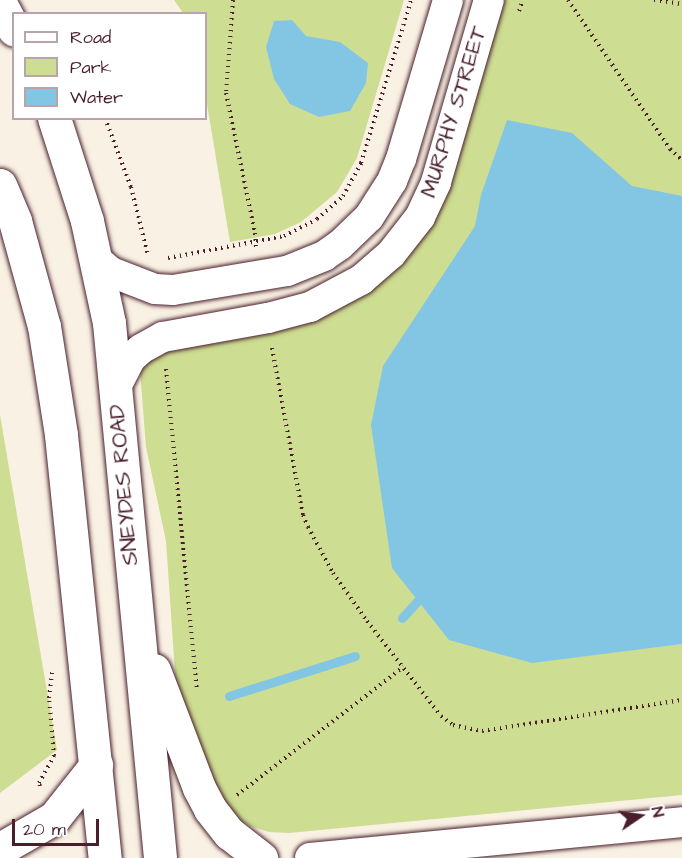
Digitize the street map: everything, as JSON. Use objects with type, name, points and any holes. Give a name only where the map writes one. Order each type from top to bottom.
[{"type":"main road","points":[[0,3],[12,25]]},
{"type":"main road","name":"SNEYDES ROAD","points":[[55,120],[72,166],[97,260],[109,323],[135,618],[160,858]]},
{"type":"main road","points":[[0,185],[15,221],[44,326],[61,435],[105,858]]},
{"type":"main road","points":[[135,618],[170,716],[210,809],[229,833],[261,858]]},
{"type":"main road","points":[[0,849],[54,818],[96,765]]},
{"type":"street","name":"MURPHY STREET","points":[[97,260],[111,272],[221,284],[287,271],[324,256],[355,232],[382,199],[400,159],[448,0]]},
{"type":"street","name":"MURPHY STREET","points":[[116,387],[131,358],[141,349],[163,337],[268,318],[310,307],[362,280],[391,254],[420,217],[436,182],[489,0]]},
{"type":"street","points":[[309,858],[350,856],[682,822]]},
{"type":"path","points":[[233,0],[226,93],[255,232],[254,243]]},
{"type":"path","points":[[106,120],[130,187],[152,275],[254,243],[285,236],[317,219],[343,196],[351,183],[372,132],[411,0]]},
{"type":"path","points":[[568,0],[670,149],[682,160]]},
{"type":"path","points":[[654,0],[682,4]]},
{"type":"path","points":[[163,337],[198,700]]},
{"type":"path","points":[[272,349],[303,515],[308,527],[333,573],[441,716],[453,725],[482,731],[682,700]]},
{"type":"path","points":[[41,789],[39,783],[54,756],[55,749],[49,698],[53,662]]},
{"type":"path","points":[[230,786],[235,796],[403,668]]},
{"type":"green space","points":[[174,0],[404,0],[357,158],[337,192],[301,222],[275,234],[230,242],[207,104],[207,12],[182,12]]},
{"type":"green space","points":[[499,0],[682,0],[682,795],[289,833],[269,832],[250,826],[226,812],[176,687],[166,541],[146,447],[140,371],[146,360],[156,352],[392,265]]},
{"type":"green space","points":[[0,415],[57,750],[0,793]]},
{"type":"water","points":[[292,20],[306,36],[340,42],[368,63],[366,83],[350,111],[319,117],[290,104],[274,79],[266,47],[274,21]]},
{"type":"water","points":[[507,120],[572,133],[632,186],[682,196],[682,644],[532,663],[449,640],[392,568],[371,425],[383,366],[475,226],[481,195]]},
{"type":"waterway","points":[[402,618],[418,600]]},
{"type":"waterway","points":[[229,696],[355,656]]}]
